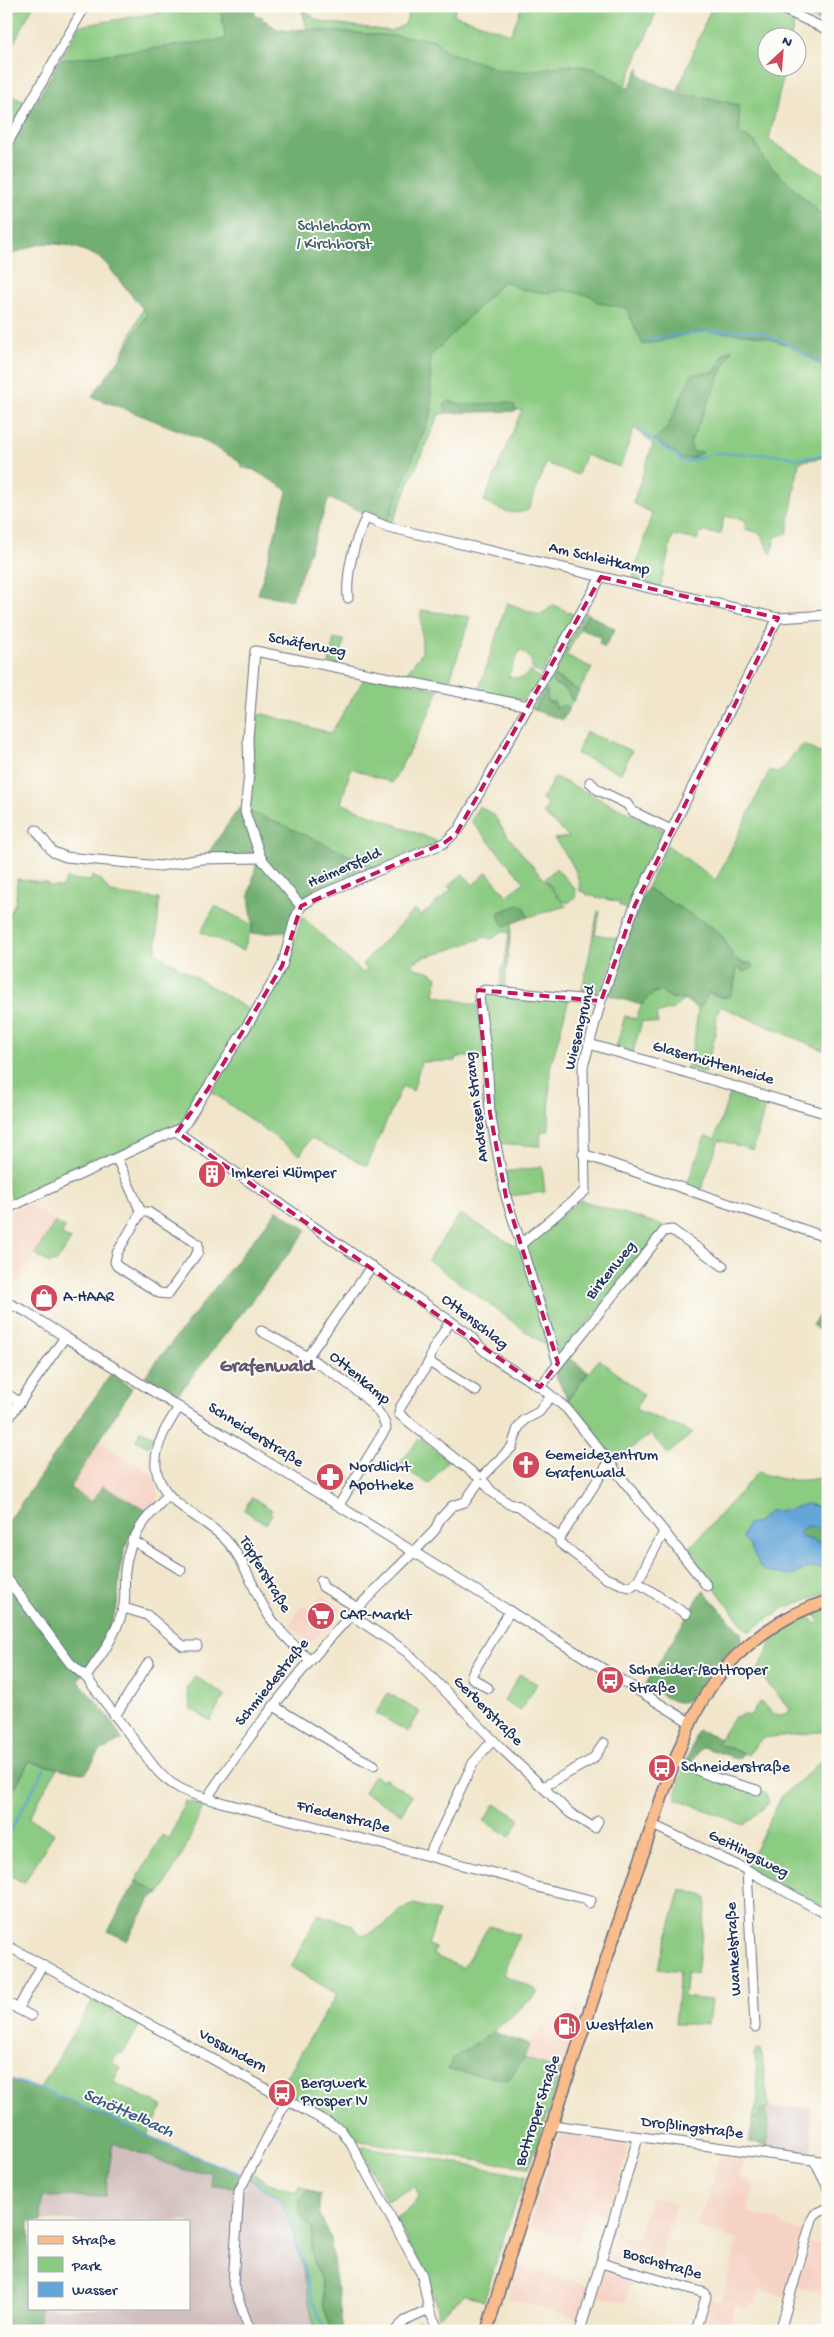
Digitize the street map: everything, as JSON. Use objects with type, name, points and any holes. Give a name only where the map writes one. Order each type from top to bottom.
[{"type":"main road","name":"Bottroper Straße","points":[[487,2331],[623,1909],[691,1723],[713,1683],[752,1641],[776,1624],[828,1602]]},
{"type":"street","points":[[6,146],[85,6]]},
{"type":"street","points":[[776,6],[828,30]]},
{"type":"street","name":"Am Schleitkamp","points":[[348,598],[350,570],[359,532],[366,518],[388,527],[778,618],[828,615]]},
{"type":"street","name":"Heimersfeld","points":[[6,1209],[177,1132],[188,1120],[208,1089],[282,966],[295,919],[301,906],[315,897],[444,843],[452,838],[459,829],[601,577]]},
{"type":"street","name":"Wiesengrund","points":[[520,1245],[583,1194],[586,1186],[583,1154],[583,1067],[601,1001],[635,905],[778,618]]},
{"type":"street","name":"Schäferweg","points":[[301,906],[260,858],[245,812],[249,773],[248,740],[254,651],[529,706]]},
{"type":"street","points":[[590,782],[598,790],[627,804],[632,812],[671,830]]},
{"type":"street","points":[[36,830],[53,852],[66,858],[153,866],[201,859],[260,858]]},
{"type":"street","name":"Andresen Strang","points":[[558,1362],[506,1197],[490,1113],[487,1057],[479,997],[480,992],[485,990],[601,1001]]},
{"type":"street","name":"Glaserhüttenheide","points":[[589,1044],[828,1114]]},
{"type":"street","name":"Ottenschlag","points":[[177,1132],[469,1334],[478,1347],[551,1396],[576,1418],[708,1586]]},
{"type":"street","points":[[583,1154],[828,1238]]},
{"type":"street","points":[[117,1159],[142,1212]]},
{"type":"street","points":[[142,1212],[148,1212],[198,1244],[198,1252],[168,1294],[159,1293],[117,1266],[115,1262],[117,1253],[142,1212]]},
{"type":"street","name":"Birkenweg","points":[[540,1387],[558,1362],[666,1230],[672,1230],[724,1266]]},
{"type":"street","name":"Ottenkamp","points":[[308,1356],[372,1266]]},
{"type":"street","name":"Schneiderstraße","points":[[6,1302],[26,1311],[65,1337],[691,1723]]},
{"type":"street","points":[[450,1322],[434,1349],[429,1362],[400,1408],[399,1414],[481,1480],[491,1491],[509,1504],[519,1506],[560,1538]]},
{"type":"street","name":"Ottenkamp","points":[[262,1331],[308,1356],[337,1376],[365,1399],[385,1421],[386,1428],[339,1505]]},
{"type":"street","points":[[6,1422],[65,1337]]},
{"type":"street","points":[[429,1362],[476,1391]]},
{"type":"street","points":[[6,1393],[20,1403]]},
{"type":"street","name":"Schmiedestraße","points":[[209,1799],[211,1792],[243,1744],[310,1661],[354,1612],[435,1530],[440,1518],[452,1506],[465,1502],[481,1480],[512,1447],[518,1428],[524,1420],[539,1412],[551,1396]]},
{"type":"street","name":"Töpferstraße","points":[[179,1407],[159,1443],[156,1466],[160,1482],[168,1495],[229,1543],[238,1554],[265,1610],[282,1634],[310,1661]]},
{"type":"street","points":[[610,1461],[560,1538],[560,1543],[607,1578],[628,1587],[636,1582],[664,1532]]},
{"type":"street","points":[[86,1677],[108,1646],[124,1608],[125,1570],[132,1540],[149,1514],[168,1495]]},
{"type":"street","points":[[132,1540],[181,1570]]},
{"type":"street","name":"Friedenstraße","points":[[6,1577],[70,1664],[86,1677],[164,1780],[178,1788],[209,1799],[516,1878],[533,1886],[590,1900],[590,1903]]},
{"type":"street","name":"Gerberstraße","points":[[322,1581],[323,1587],[407,1652],[493,1740],[570,1813],[594,1828],[598,1821]]},
{"type":"street","points":[[636,1582],[686,1614]]},
{"type":"street","points":[[124,1608],[147,1615],[183,1646],[197,1646]]},
{"type":"street","points":[[488,1688],[472,1678],[472,1674],[510,1611]]},
{"type":"street","points":[[115,1716],[149,1662]]},
{"type":"street","points":[[274,1706],[342,1748],[374,1765]]},
{"type":"street","points":[[429,1855],[473,1763],[493,1740]]},
{"type":"street","points":[[543,1787],[593,1759],[604,1743]]},
{"type":"street","points":[[676,1761],[716,1778],[757,1790]]},
{"type":"street","name":"Geitlingsweg","points":[[653,1825],[746,1870],[828,1915]]},
{"type":"street","name":"Wankelstraße","points":[[746,1870],[755,2027]]},
{"type":"street","name":"Vossundern","points":[[6,1945],[335,2127],[347,2137],[422,2275],[429,2310],[439,2331]]},
{"type":"street","points":[[18,2009],[42,1965]]},
{"type":"street","points":[[6,2002],[31,2016]]},
{"type":"street","points":[[250,2331],[233,2284],[239,2191],[287,2100]]},
{"type":"street","name":"Droßlingstraße","points":[[552,2125],[828,2162]]},
{"type":"street","name":"Boschstraße","points":[[580,2331],[638,2138]]},
{"type":"street","points":[[814,2160],[828,2188]]},
{"type":"street","points":[[780,2331],[812,2219],[815,2214],[828,2208]]},
{"type":"street","name":"Boschstraße","points":[[600,2263],[705,2293],[706,2297],[696,2331]]},
{"type":"street","points":[[395,2331],[405,2321],[429,2310]]},
{"type":"highlighted area","points":[[601,577],[778,618],[635,905],[601,1001],[478,990],[490,1113],[506,1197],[558,1363],[540,1387],[177,1132],[208,1089],[282,966],[301,906],[444,843],[456,834]]},
{"type":"shaded area","points":[[28,1205],[55,1222],[11,1293],[6,1290],[6,1215]]},
{"type":"shaded area","points":[[98,1441],[152,1474],[159,1494],[154,1504],[147,1510],[102,1486],[92,1502],[70,1488]]},
{"type":"shaded area","points":[[322,1596],[342,1608],[309,1644],[288,1624],[290,1624],[302,1605],[312,1611]]},
{"type":"shaded area","points":[[574,2006],[582,2009],[562,2071],[524,2058],[529,2045],[542,2026],[551,2018],[559,2021],[562,2014]]},
{"type":"shaded area","points":[[810,2107],[812,2154],[767,2149],[769,2127],[765,2109]]},
{"type":"shaded area","points":[[562,2135],[618,2142],[624,2145],[627,2151],[610,2216],[588,2209],[578,2241],[529,2226],[558,2137]]},
{"type":"shaded area","points":[[113,2143],[187,2171],[211,2172],[212,2186],[245,2189],[249,2179],[281,2199],[304,2273],[315,2331],[38,2331],[40,2310],[190,2310],[190,2220],[41,2220],[42,2197]]},
{"type":"shaded area","points":[[720,2155],[745,2158],[739,2178],[755,2183],[747,2212],[782,2222],[781,2225],[803,2232],[785,2297],[760,2290],[756,2304],[752,2302],[749,2310],[735,2306],[728,2331],[699,2331],[708,2298],[721,2301],[738,2240],[696,2227],[701,2212],[703,2212]]},
{"type":"shaded area","points":[[651,2197],[676,2204],[655,2273],[611,2260],[608,2254],[615,2233],[637,2240]]},
{"type":"shaded area","points":[[810,2242],[821,2245],[819,2253],[828,2257],[826,2282],[828,2283],[828,2298],[823,2296],[824,2294],[797,2286]]},
{"type":"shaded area","points":[[517,2265],[589,2286],[579,2319],[508,2298]]},
{"type":"shaded area","points":[[609,2270],[633,2276],[625,2303],[596,2294],[603,2272]]},
{"type":"green space","points":[[6,6],[33,6],[9,53],[6,53]]},
{"type":"green space","name":"Schlehdorn / Kirchhorst","points":[[198,6],[220,6],[225,35],[267,28],[304,32],[433,39],[307,29],[301,6],[315,19],[325,22],[390,31],[405,25],[411,6],[456,6],[454,15],[511,34],[522,6],[659,6],[625,86],[588,68],[579,66],[547,69],[828,238],[828,457],[799,463],[787,533],[775,537],[772,553],[770,553],[760,533],[745,529],[746,520],[724,516],[721,534],[700,532],[697,540],[673,535],[660,587],[632,580],[652,513],[633,503],[653,444],[634,428],[620,467],[585,455],[578,475],[546,463],[529,509],[523,512],[512,513],[484,501],[522,410],[445,410],[447,413],[439,414],[392,523],[256,470],[242,468],[235,458],[200,437],[92,397],[115,370],[144,306],[131,294],[110,268],[92,252],[73,246],[45,243],[6,154],[79,26]]},
{"type":"green space","name":"Schlehdorn / Kirchhorst","points":[[220,6],[254,6],[255,17],[262,16],[263,21],[267,21],[268,25],[272,25],[280,32],[304,29],[433,39],[448,52],[501,70],[519,72],[570,65],[582,66],[595,69],[629,88],[639,67],[639,74],[660,86],[686,94],[738,105],[740,134],[755,142],[764,160],[818,211],[828,225],[828,367],[788,345],[764,337],[746,334],[701,331],[643,345],[626,308],[598,303],[591,296],[562,290],[545,293],[520,289],[504,281],[430,357],[432,412],[387,522],[329,498],[292,600],[258,594],[287,492],[286,489],[201,439],[92,396],[122,356],[147,314],[103,260],[76,248],[54,243],[26,248],[6,257],[6,153],[60,60],[226,39]]},
{"type":"green space","points":[[712,6],[767,6],[795,19],[793,28],[756,28],[756,78],[783,78],[769,140],[828,177],[828,225],[818,211],[764,160],[755,142],[740,134],[738,105],[678,90]]},
{"type":"green space","points":[[786,6],[826,6],[822,22]]},
{"type":"green space","points":[[6,93],[26,103],[11,129],[6,126]]},
{"type":"green space","points":[[732,349],[690,443],[693,452],[703,452],[692,458],[682,459],[676,453],[654,440],[667,428],[692,374],[715,372],[724,354]]},
{"type":"green space","points":[[449,401],[463,405],[508,402],[514,405],[516,411],[447,413],[444,405]]},
{"type":"green space","points":[[507,603],[540,615],[554,605],[576,616],[541,674],[532,669],[532,663],[529,658],[520,650],[508,676],[520,678],[530,671],[540,678],[528,701],[478,692]]},
{"type":"green space","points":[[421,610],[470,617],[448,686],[402,678],[422,653]]},
{"type":"green space","points":[[585,612],[588,614],[566,655],[592,668],[579,691],[555,676],[554,684],[567,689],[571,699],[574,700],[569,708],[566,705],[556,708],[555,703],[547,701],[547,690],[534,710],[532,708]]},
{"type":"green space","points":[[588,614],[615,629],[604,648],[599,643],[601,638],[580,628]]},
{"type":"green space","points":[[334,638],[344,640],[339,665],[329,663]]},
{"type":"green space","points":[[367,674],[439,689],[426,720],[392,783],[351,768],[341,803],[439,842],[377,868],[247,811],[253,717],[263,714],[331,733]]},
{"type":"green space","points":[[554,676],[579,691],[574,700],[571,699],[568,692],[563,688],[551,682]]},
{"type":"green space","points":[[547,689],[547,701],[550,703],[554,701],[556,708],[566,705],[569,708],[563,720],[534,710]]},
{"type":"green space","points":[[586,732],[632,751],[621,773],[577,754]]},
{"type":"green space","points":[[804,745],[819,753],[822,752],[828,764],[828,1052],[720,1006],[715,1036],[705,1073],[687,1068],[694,1042],[698,1009],[704,1003],[706,993],[726,998],[729,996],[732,993],[737,968],[751,963],[741,962],[733,957],[713,928],[647,888],[667,845],[716,880],[770,770],[777,773],[785,766],[796,750]]},
{"type":"green space","points":[[555,777],[665,831],[628,910],[619,905],[619,902],[587,895],[587,893],[580,891],[575,870],[554,839],[569,837],[543,813],[548,805],[542,799]]},
{"type":"green space","points":[[479,806],[494,815],[505,833],[566,906],[528,917],[522,905],[499,912],[501,922],[505,926],[512,923],[504,990],[501,987],[501,970],[505,962],[509,934],[506,931],[502,931],[492,939],[485,937],[441,953],[423,957],[413,963],[414,968],[429,971],[437,977],[434,995],[477,1005],[484,1057],[456,1057],[455,1061],[421,1062],[413,1091],[402,1086],[367,1166],[311,1138],[300,1155],[212,1092],[287,967],[302,917],[363,973],[367,969],[362,964],[415,909],[421,916],[451,890],[448,886],[463,874],[473,885],[487,872],[507,896],[524,882],[471,821]]},
{"type":"green space","points":[[239,808],[279,823],[377,868],[299,902],[293,911],[287,932],[251,934],[253,926],[249,896],[257,861],[206,856]]},
{"type":"green space","points":[[556,868],[576,890],[575,897],[568,903],[561,900],[545,879]]},
{"type":"green space","points":[[92,876],[101,880],[110,893],[159,899],[156,953],[251,1011],[205,1088],[180,1124],[13,1201],[6,1185],[6,921],[16,901],[17,879],[62,887],[66,879],[91,881]]},
{"type":"green space","points":[[647,888],[713,928],[723,937],[733,957],[741,962],[753,965],[754,967],[745,972],[737,968],[730,996],[720,997],[708,992],[704,1003],[698,1009],[684,999],[672,998],[660,991],[653,993],[641,1005],[606,994],[639,903]]},
{"type":"green space","points":[[518,905],[524,906],[528,917],[505,926],[499,919],[499,912]]},
{"type":"green space","points":[[215,906],[253,925],[243,951],[201,932]]},
{"type":"green space","points":[[598,911],[600,912],[595,934],[620,939],[599,997],[581,996]]},
{"type":"green space","points":[[660,991],[672,998],[684,999],[675,1008],[656,1014],[658,1024],[642,1021],[633,1052],[616,1047],[625,1016],[636,1019],[644,1002],[651,995]]},
{"type":"green space","points":[[488,992],[569,999],[550,1068],[549,1131],[541,1131],[540,1146],[496,1143],[481,999]]},
{"type":"green space","points":[[731,1089],[767,1100],[753,1150],[719,1140],[701,1190],[687,1185],[705,1136],[715,1139]]},
{"type":"green space","points":[[542,1167],[545,1192],[507,1196],[502,1172]]},
{"type":"green space","points":[[580,1200],[665,1226],[560,1357],[524,1249],[528,1241]]},
{"type":"green space","points":[[277,1210],[307,1230],[177,1396],[145,1376]]},
{"type":"green space","points":[[460,1214],[520,1249],[553,1351],[428,1260]]},
{"type":"green space","points":[[55,1222],[65,1228],[61,1234],[71,1240],[56,1263],[52,1261],[50,1264],[35,1254]]},
{"type":"green space","points":[[828,1303],[828,1337],[812,1325]]},
{"type":"green space","points":[[566,1355],[588,1372],[568,1400],[554,1372]]},
{"type":"green space","points":[[599,1359],[644,1395],[635,1409],[693,1433],[668,1454],[651,1434],[615,1461],[568,1400]]},
{"type":"green space","points":[[111,1374],[132,1388],[70,1488],[92,1502],[102,1486],[147,1510],[128,1539],[120,1568],[117,1606],[104,1643],[78,1680],[111,1720],[122,1740],[100,1751],[85,1774],[29,1762],[6,1803],[6,1525]]},
{"type":"green space","points":[[141,1430],[154,1437],[148,1447],[136,1440]]},
{"type":"green space","points":[[420,1438],[448,1460],[429,1484],[398,1465]]},
{"type":"green space","points":[[758,1472],[792,1480],[809,1480],[828,1476],[828,1509],[807,1504],[788,1510],[770,1511],[757,1522],[749,1544],[763,1570],[797,1574],[807,1568],[828,1567],[828,1592],[784,1608],[748,1632],[687,1551]]},
{"type":"green space","points":[[252,1497],[272,1510],[270,1512],[272,1514],[266,1524],[244,1510]]},
{"type":"green space","points":[[810,1526],[828,1533],[828,1545],[801,1537],[801,1531]]},
{"type":"green space","points":[[703,1590],[741,1633],[741,1639],[716,1664],[689,1699],[684,1702],[673,1701],[646,1684]]},
{"type":"green space","points":[[828,1609],[828,1731],[762,1738],[748,1755],[717,1743],[734,1717],[745,1714],[749,1717],[760,1702],[775,1714],[782,1715],[791,1710],[757,1672],[776,1633],[809,1615],[815,1625],[819,1620],[815,1614]]},
{"type":"green space","points":[[520,1674],[537,1684],[520,1711],[504,1701]]},
{"type":"green space","points":[[195,1676],[225,1695],[210,1721],[191,1709],[187,1689]]},
{"type":"green space","points":[[388,1693],[420,1712],[408,1732],[376,1713]]},
{"type":"green space","points":[[698,1730],[720,1739],[717,1743],[743,1754],[739,1759],[702,1747],[690,1764],[686,1761]]},
{"type":"green space","points":[[828,1755],[828,1912],[746,1867],[782,1796]]},
{"type":"green space","points":[[29,1762],[57,1768],[29,1818],[54,1833],[24,1883],[6,1873],[6,1803]]},
{"type":"green space","points":[[684,1766],[760,1795],[765,1791],[769,1803],[744,1825],[675,1798]]},
{"type":"green space","points":[[374,1775],[382,1781],[384,1778],[412,1796],[401,1814],[364,1792]]},
{"type":"green space","points":[[185,1801],[202,1805],[203,1807],[185,1849],[160,1894],[136,1881],[162,1835],[170,1839]]},
{"type":"green space","points":[[495,1804],[520,1819],[510,1837],[484,1821]]},
{"type":"green space","points":[[136,1881],[160,1894],[151,1898],[127,1941],[108,1931]]},
{"type":"green space","points":[[681,1889],[707,1897],[697,1973],[687,1972],[684,1997],[711,2000],[708,2024],[675,2024],[680,1971],[658,1968]]},
{"type":"green space","points":[[414,1904],[439,1911],[428,1945],[435,1948],[433,1955],[463,1968],[489,1926],[519,1935],[503,1975],[537,1990],[537,1994],[493,2032],[452,2059],[448,2070],[509,2079],[524,2058],[562,2071],[529,2167],[355,2140],[343,2127],[278,2090],[337,1994],[291,1967],[318,1914],[352,1925],[362,1936],[383,1925],[401,1909]]},
{"type":"green space","points":[[93,2000],[140,2025],[122,2054],[118,2052],[113,2063],[121,2067],[113,2082],[163,2106],[148,2135],[40,2089]]},
{"type":"green space","points":[[493,2032],[529,2045],[524,2058],[509,2079],[448,2070],[452,2059]]},
{"type":"green space","points":[[761,2050],[769,2109],[760,2110],[759,2118],[753,2118],[758,2099],[755,2051]]},
{"type":"green space","points":[[6,2079],[45,2091],[241,2175],[236,2187],[212,2186],[211,2172],[187,2171],[113,2143],[105,2196],[42,2197],[41,2220],[28,2220],[28,2310],[40,2310],[38,2331],[6,2331]]},
{"type":"green space","points":[[765,2109],[769,2127],[767,2149],[764,2149],[764,2145],[749,2143],[753,2118],[759,2117],[760,2110]]},
{"type":"green space","points":[[366,2147],[526,2176],[505,2233],[484,2301],[465,2294],[439,2317],[430,2283],[395,2218],[407,2211],[419,2197],[415,2186],[387,2201],[359,2148]]},
{"type":"green space","points":[[252,2173],[269,2183],[296,2193],[299,2185],[308,2190],[300,2198],[301,2217],[312,2229],[311,2249],[322,2285],[324,2309],[333,2331],[315,2331],[304,2273],[281,2199],[249,2179]]},
{"type":"green space","points":[[308,2190],[320,2195],[319,2212],[330,2239],[343,2331],[333,2331],[324,2309],[322,2285],[312,2255],[312,2229],[299,2213],[300,2198]]},
{"type":"green space","points":[[419,2320],[427,2324],[429,2331],[403,2331]]},
{"type":"water","points":[[807,1504],[828,1509],[828,1533],[810,1526],[804,1527],[799,1534],[801,1537],[828,1545],[828,1567],[807,1568],[789,1576],[762,1570],[749,1544],[742,1538],[748,1524],[757,1522],[770,1511],[788,1510]]},
{"type":"waterway","points":[[645,340],[730,330],[759,332],[784,341],[828,370]]},
{"type":"waterway","points":[[638,429],[683,462],[718,453],[783,455],[796,459],[828,455]]},
{"type":"waterway","points":[[6,1839],[44,1769]]},
{"type":"waterway","name":"Schöttelbach","points":[[6,2078],[65,2099],[181,2150],[239,2173]]},
{"type":"waterway","name":"Schöttelbach","points":[[251,2179],[281,2199],[293,2229],[318,2317],[328,2331]]},
{"type":"place","name":"Imkerei Klümper","points":[[212,1174]]},
{"type":"place","name":"A-HAAR","points":[[44,1298]]},
{"type":"place","name":"Gemeidezentrum Grafenwald","points":[[526,1465]]},
{"type":"place","name":"Nordlicht Apotheke","points":[[330,1477]]},
{"type":"place","name":"CAP-Markt","points":[[321,1616]]},
{"type":"place","name":"Schneider-/Bottroper Straße","points":[[610,1680]]},
{"type":"place","name":"Schneiderstraße","points":[[662,1768]]},
{"type":"place","name":"Westfalen","points":[[567,2026]]},
{"type":"place","name":"Bergwerk Prosper IV","points":[[282,2093]]},
{"type":"district","name":"Grafenwald","points":[[267,1367]]}]
